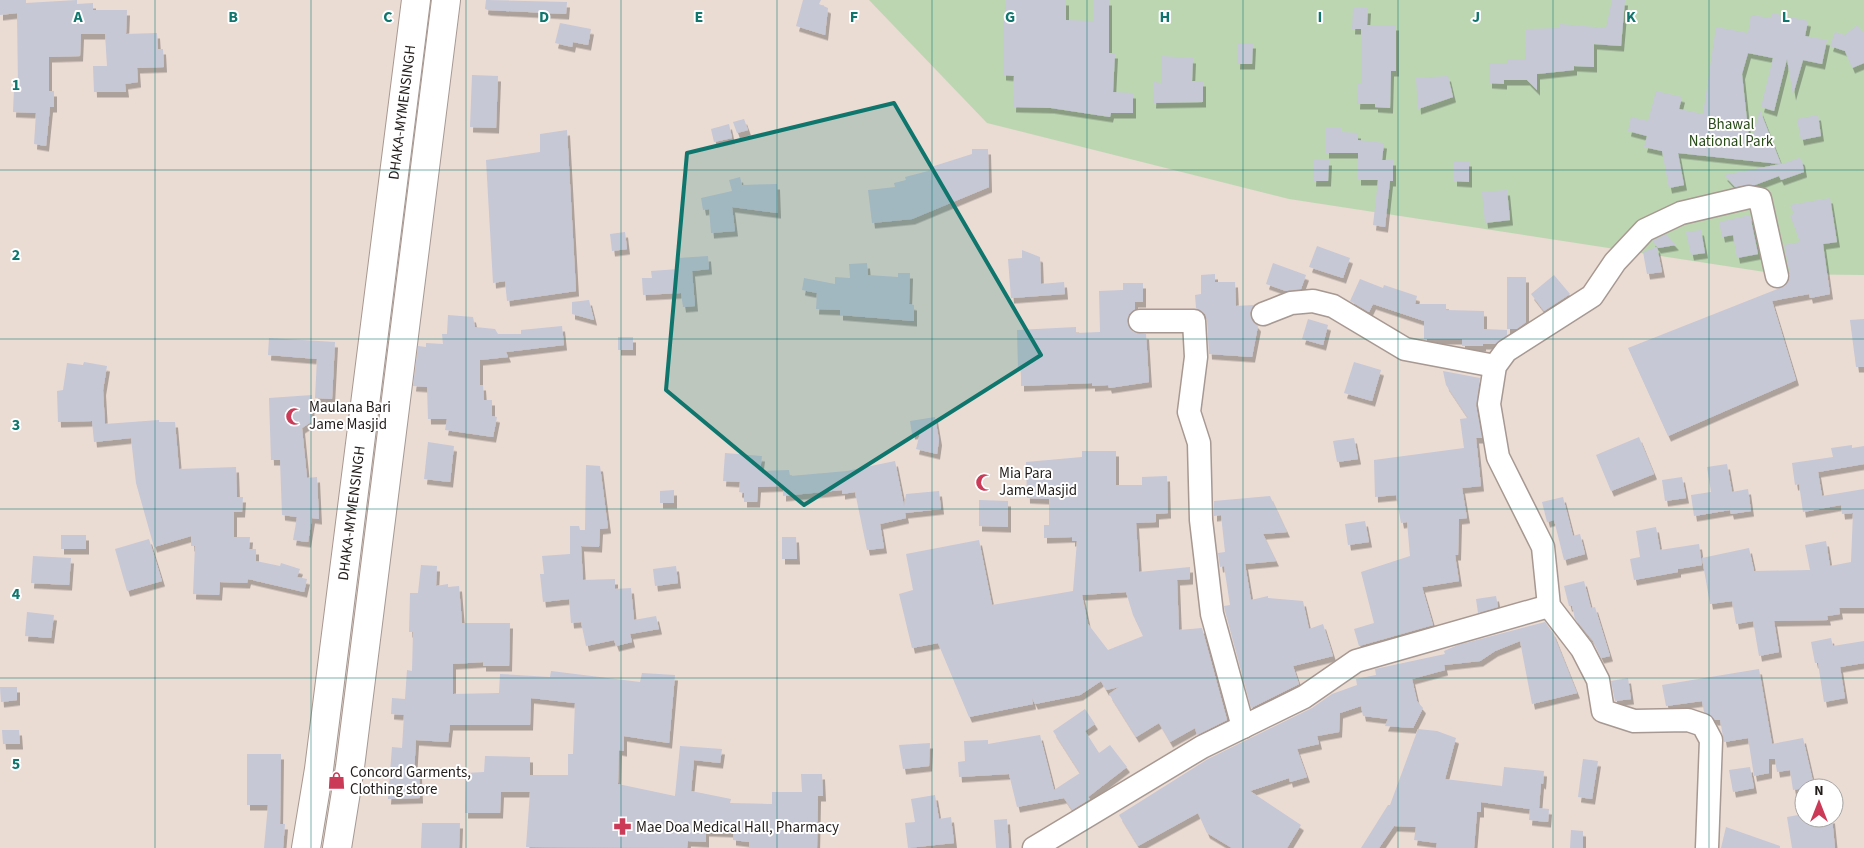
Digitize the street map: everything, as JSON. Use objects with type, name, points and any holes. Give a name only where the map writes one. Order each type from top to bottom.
[{"type":"highway","name":"DHAKA-MYMENSINGH","points":[[306,848],[319,769],[416,0]]},
{"type":"highway","name":"DHAKA-MYMENSINGH","points":[[341,844],[446,0]]},
{"type":"lane","points":[[1708,848],[1711,740],[1703,725],[1688,720],[1634,721],[1603,710],[1598,680],[1582,648],[1549,606],[1543,546],[1498,457],[1489,404],[1496,366],[1506,351],[1592,296],[1615,262],[1645,230],[1681,213],[1749,197],[1760,199],[1777,276]]},
{"type":"lane","points":[[1264,314],[1291,303],[1313,301],[1333,306],[1405,349],[1496,366]]},
{"type":"lane","points":[[1140,320],[1194,321],[1196,357],[1189,412],[1199,443],[1201,520],[1205,558],[1212,614],[1243,726]]},
{"type":"lane","points":[[1034,848],[1202,747],[1304,697],[1356,661],[1549,606]]},
{"type":"highlighted area","points":[[894,103],[1041,355],[804,505],[666,390],[687,153]]},
{"type":"green space","name":"Bhawal National Park","points":[[869,0],[1864,0],[1864,275],[1778,274],[1289,199],[987,123]]},
{"type":"building","points":[[0,0],[26,0],[26,3],[77,0],[77,4],[93,3],[93,10],[127,10],[126,34],[157,33],[158,49],[163,49],[164,67],[137,68],[138,82],[125,84],[126,92],[94,92],[93,66],[107,66],[105,34],[81,34],[80,56],[49,57],[49,91],[54,91],[54,107],[50,107],[46,146],[34,144],[36,113],[13,112],[14,88],[18,88],[17,13],[0,15]]},
{"type":"building","points":[[486,0],[567,2],[566,14],[488,10],[485,9]]},
{"type":"building","points":[[803,0],[821,0],[819,4],[828,8],[825,35],[796,26]]},
{"type":"building","points":[[1006,0],[1066,0],[1066,20],[1094,21],[1094,0],[1109,0],[1109,53],[1115,53],[1113,92],[1133,93],[1133,113],[1111,113],[1110,117],[1051,108],[1013,107],[1014,76],[1003,75],[1003,28]]},
{"type":"building","points":[[1612,0],[1625,0],[1621,46],[1594,44],[1594,67],[1574,66],[1574,70],[1537,74],[1537,90],[1527,80],[1504,80],[1504,84],[1489,83],[1489,63],[1507,63],[1507,59],[1525,59],[1526,29],[1560,28],[1560,24],[1606,28]]},
{"type":"building","points":[[1353,8],[1368,8],[1367,25],[1396,25],[1396,71],[1391,71],[1390,108],[1375,107],[1375,104],[1357,104],[1358,83],[1361,83],[1361,29],[1352,29]]},
{"type":"building","points":[[1772,13],[1808,21],[1805,36],[1827,40],[1822,64],[1803,60],[1793,95],[1787,59],[1774,111],[1761,107],[1773,58],[1748,53],[1742,74],[1750,148],[1760,110],[1781,164],[1678,153],[1684,185],[1669,188],[1662,151],[1644,147],[1647,136],[1628,131],[1631,117],[1648,121],[1656,91],[1682,97],[1679,109],[1703,114],[1716,27],[1748,33],[1751,15],[1771,18]]},
{"type":"building","points":[[560,23],[591,29],[588,45],[573,42],[572,47],[555,43]]},
{"type":"building","points":[[1857,25],[1864,33],[1864,63],[1852,68],[1845,51],[1830,46],[1835,32],[1845,35]]},
{"type":"building","points":[[1238,43],[1253,43],[1252,64],[1237,64]]},
{"type":"building","points":[[1161,56],[1193,58],[1192,81],[1203,81],[1203,102],[1153,103],[1154,82],[1161,83]]},
{"type":"building","points":[[472,75],[498,76],[496,128],[470,127]]},
{"type":"building","points":[[1448,76],[1453,97],[1418,109],[1416,78]]},
{"type":"building","points":[[1818,115],[1821,136],[1801,140],[1797,119]]},
{"type":"building","points":[[744,119],[748,130],[737,133],[733,122]]},
{"type":"building","points":[[729,124],[732,138],[714,142],[711,129]]},
{"type":"building","points":[[1326,128],[1341,128],[1341,132],[1358,133],[1358,140],[1384,143],[1382,160],[1393,160],[1393,181],[1390,181],[1385,227],[1373,225],[1378,180],[1358,180],[1358,153],[1326,153]]},
{"type":"building","points":[[567,130],[576,291],[507,301],[505,281],[493,283],[486,160],[540,152],[540,134]]},
{"type":"building","points":[[972,149],[988,149],[989,187],[912,219],[872,223],[868,190],[895,187],[894,183],[906,180],[905,177],[932,170],[931,167],[972,154]]},
{"type":"building","points":[[1799,158],[1802,160],[1804,172],[1781,180],[1779,176],[1755,185],[1735,187],[1724,175],[1785,163]]},
{"type":"building","points":[[1314,160],[1329,160],[1328,181],[1313,181]]},
{"type":"building","points":[[1454,161],[1469,161],[1469,182],[1454,181]]},
{"type":"building","points":[[740,177],[742,185],[777,184],[778,213],[732,207],[735,231],[711,233],[709,209],[703,210],[701,198],[732,191],[729,180]]},
{"type":"building","points":[[1507,190],[1510,220],[1485,223],[1482,192]]},
{"type":"building","points":[[1830,198],[1837,242],[1823,244],[1830,294],[1810,298],[1809,294],[1772,301],[1796,380],[1668,436],[1628,348],[1785,286],[1790,274],[1784,245],[1800,242],[1790,215],[1794,214],[1790,205]]},
{"type":"building","points":[[1750,215],[1758,254],[1737,258],[1733,235],[1722,237],[1719,222]]},
{"type":"building","points":[[1701,230],[1705,253],[1691,255],[1686,232]]},
{"type":"building","points":[[625,232],[627,249],[612,251],[610,234]]},
{"type":"building","points":[[1666,234],[1676,245],[1658,248],[1652,241]]},
{"type":"building","points":[[1317,246],[1350,258],[1343,278],[1309,267]]},
{"type":"building","points":[[1657,247],[1662,272],[1647,274],[1643,252]]},
{"type":"building","points":[[1022,250],[1040,257],[1041,284],[1064,282],[1065,294],[1011,298],[1008,259],[1022,258]]},
{"type":"building","points":[[708,256],[709,269],[692,271],[695,306],[683,307],[681,293],[643,295],[642,278],[652,278],[651,271],[679,269],[678,258]]},
{"type":"building","points":[[867,263],[868,275],[898,277],[898,273],[910,273],[909,304],[914,305],[914,321],[840,315],[840,310],[816,309],[817,293],[802,290],[804,278],[835,284],[835,277],[850,278],[849,264]]},
{"type":"building","points":[[1273,263],[1306,275],[1301,289],[1286,291],[1266,284]]},
{"type":"building","points":[[1215,274],[1215,282],[1235,282],[1236,306],[1254,305],[1250,312],[1251,318],[1258,326],[1252,357],[1209,354],[1207,320],[1205,314],[1196,308],[1195,295],[1201,294],[1201,275]]},
{"type":"building","points":[[1554,275],[1570,294],[1544,311],[1531,294]]},
{"type":"building","points":[[1507,277],[1526,277],[1526,322],[1517,329],[1507,329]]},
{"type":"building","points":[[1360,279],[1383,288],[1384,285],[1417,296],[1415,304],[1446,304],[1446,310],[1484,311],[1484,329],[1507,330],[1507,335],[1495,344],[1483,344],[1483,346],[1462,346],[1462,339],[1424,339],[1424,321],[1373,304],[1369,312],[1350,301]]},
{"type":"building","points":[[1123,283],[1143,283],[1143,302],[1135,302],[1135,309],[1129,314],[1127,321],[1133,332],[1146,334],[1149,382],[1109,388],[1108,385],[1092,386],[1092,383],[1021,386],[1021,371],[1018,371],[1017,330],[1076,327],[1076,333],[1100,332],[1099,291],[1123,290]]},
{"type":"building","points":[[589,300],[594,320],[572,314],[572,302]]},
{"type":"building","points":[[448,315],[473,317],[475,327],[495,329],[498,334],[521,334],[521,330],[562,326],[564,345],[506,352],[508,357],[480,360],[480,385],[483,385],[484,400],[492,400],[492,416],[497,417],[493,437],[445,430],[447,419],[428,419],[427,387],[413,386],[418,346],[426,347],[426,343],[443,344],[442,334],[447,334]]},
{"type":"building","points":[[1308,319],[1328,325],[1323,345],[1302,339]]},
{"type":"building","points":[[1864,319],[1864,367],[1856,367],[1850,320]]},
{"type":"building","points":[[618,337],[633,337],[633,350],[618,350]]},
{"type":"building","points":[[269,338],[335,342],[332,399],[315,398],[317,359],[268,355]]},
{"type":"building","points":[[84,362],[107,366],[103,390],[105,424],[159,420],[159,422],[175,422],[179,469],[236,467],[237,497],[243,497],[242,512],[234,512],[234,537],[250,537],[249,549],[256,549],[256,561],[280,566],[281,563],[300,569],[297,577],[307,579],[304,592],[248,579],[247,583],[220,582],[219,595],[193,594],[195,546],[191,546],[191,536],[154,547],[136,483],[131,438],[94,442],[92,421],[58,422],[57,391],[63,390],[67,363],[83,365]]},
{"type":"building","points":[[1354,362],[1381,370],[1372,401],[1344,393]]},
{"type":"building","points":[[1443,371],[1480,378],[1476,406],[1482,438],[1476,438],[1481,486],[1462,488],[1467,518],[1459,519],[1458,555],[1455,555],[1459,581],[1422,587],[1433,625],[1359,646],[1354,629],[1374,623],[1361,572],[1410,556],[1407,522],[1401,523],[1396,495],[1375,497],[1374,460],[1464,448],[1460,419],[1468,418],[1446,385]]},
{"type":"building","points":[[312,395],[311,422],[302,428],[307,478],[317,477],[319,519],[312,518],[308,542],[293,540],[297,517],[282,515],[280,460],[271,460],[269,398]]},
{"type":"building","points":[[935,417],[939,440],[937,454],[916,449],[920,433],[912,434],[910,421]]},
{"type":"building","points":[[1639,437],[1654,474],[1611,491],[1596,455]]},
{"type":"building","points":[[1354,438],[1358,459],[1337,462],[1333,441]]},
{"type":"building","points":[[428,442],[454,446],[450,482],[424,479]]},
{"type":"building","points":[[1852,445],[1852,448],[1864,446],[1864,464],[1818,472],[1822,496],[1864,489],[1864,608],[1839,608],[1840,614],[1827,616],[1828,620],[1774,621],[1779,652],[1759,656],[1753,621],[1736,624],[1732,601],[1710,604],[1702,558],[1749,548],[1754,571],[1810,570],[1805,545],[1826,541],[1830,566],[1851,562],[1853,513],[1842,514],[1841,505],[1803,512],[1799,484],[1795,485],[1792,463],[1833,457],[1831,448]]},
{"type":"building","points":[[1082,451],[1116,451],[1116,485],[1142,485],[1142,477],[1167,476],[1168,513],[1156,514],[1156,522],[1136,523],[1139,572],[1190,567],[1190,579],[1177,580],[1179,630],[1202,628],[1227,720],[1197,735],[1195,728],[1170,742],[1159,723],[1136,737],[1109,694],[1119,687],[1106,690],[1101,681],[1080,695],[1035,704],[1032,698],[1033,704],[969,717],[938,643],[912,648],[899,594],[913,590],[906,554],[979,540],[992,605],[1073,591],[1077,541],[1072,541],[1072,537],[1044,538],[1044,525],[1049,525],[1049,499],[1027,498],[1026,462],[1082,457]],"holes":[[[1126,592],[1133,615],[1143,636],[1108,650],[1088,624],[1082,595]]]},
{"type":"building","points":[[725,453],[762,456],[760,471],[789,470],[790,476],[847,471],[895,461],[904,506],[906,494],[939,491],[941,509],[905,513],[906,518],[880,524],[884,548],[867,550],[855,492],[842,494],[842,490],[783,496],[783,486],[758,487],[757,502],[744,502],[744,493],[739,492],[740,482],[723,481]]},
{"type":"building","points":[[1727,464],[1732,492],[1748,489],[1751,511],[1731,514],[1730,510],[1694,516],[1691,495],[1711,492],[1707,467]]},
{"type":"building","points":[[586,465],[600,466],[608,528],[600,529],[599,547],[581,546],[583,580],[615,579],[615,589],[631,588],[634,620],[656,616],[659,629],[630,634],[632,642],[616,646],[614,640],[586,646],[581,622],[571,623],[569,599],[543,602],[540,574],[544,574],[542,556],[570,554],[570,526],[579,526],[580,530],[585,530]]},
{"type":"building","points":[[1682,477],[1686,498],[1665,501],[1662,480]]},
{"type":"building","points":[[674,490],[674,503],[660,503],[660,491]]},
{"type":"building","points":[[1270,496],[1287,532],[1263,534],[1276,561],[1245,564],[1251,600],[1268,596],[1268,598],[1303,601],[1309,629],[1323,624],[1333,656],[1293,666],[1299,684],[1251,708],[1224,606],[1230,605],[1224,566],[1220,567],[1218,553],[1225,552],[1221,515],[1214,516],[1214,501]]},
{"type":"building","points":[[1563,497],[1573,536],[1580,534],[1585,554],[1564,560],[1554,520],[1547,522],[1542,502]]},
{"type":"building","points":[[979,500],[1008,501],[1008,527],[979,526]]},
{"type":"building","points":[[1365,521],[1369,542],[1348,545],[1345,524]]},
{"type":"building","points":[[1656,527],[1660,550],[1699,544],[1702,565],[1678,569],[1678,572],[1634,580],[1630,559],[1640,557],[1636,531]]},
{"type":"building","points":[[61,535],[86,535],[86,549],[61,549]]},
{"type":"building","points":[[782,537],[796,537],[797,559],[782,559]]},
{"type":"building","points":[[149,539],[162,581],[127,591],[115,549]]},
{"type":"building","points":[[33,556],[71,558],[69,585],[31,583]]},
{"type":"building","points":[[421,565],[437,566],[436,586],[448,584],[448,587],[459,586],[462,623],[510,623],[509,666],[483,666],[483,662],[453,664],[453,694],[499,693],[500,674],[550,677],[551,671],[640,682],[642,673],[675,675],[669,743],[624,736],[624,751],[619,750],[618,784],[675,796],[680,746],[722,749],[720,763],[694,760],[691,791],[731,799],[730,803],[772,804],[772,792],[802,792],[801,774],[822,774],[823,796],[818,796],[817,848],[749,848],[749,842],[733,840],[733,832],[706,831],[706,842],[688,841],[687,848],[526,847],[530,792],[501,792],[500,813],[465,813],[466,773],[484,772],[485,756],[530,757],[530,775],[568,775],[568,754],[573,754],[575,703],[531,698],[530,725],[450,725],[448,742],[416,740],[414,773],[419,773],[420,798],[388,799],[392,747],[402,748],[404,715],[391,714],[392,698],[405,699],[407,670],[412,671],[413,632],[409,632],[410,593],[418,593]]},
{"type":"building","points":[[676,566],[678,583],[655,586],[653,569]]},
{"type":"building","points":[[1584,581],[1591,608],[1595,607],[1610,656],[1601,658],[1593,641],[1575,619],[1572,606],[1569,606],[1564,586]]},
{"type":"building","points":[[1496,596],[1498,607],[1478,613],[1476,599]]},
{"type":"building","points":[[27,612],[54,615],[51,638],[25,636]]},
{"type":"building","points":[[1545,622],[1553,633],[1577,693],[1532,704],[1520,641],[1495,651],[1480,661],[1444,665],[1445,670],[1412,679],[1417,701],[1423,708],[1413,728],[1385,726],[1388,719],[1363,716],[1361,706],[1340,713],[1339,732],[1317,736],[1319,744],[1297,749],[1307,777],[1290,782],[1289,778],[1250,791],[1301,825],[1287,848],[1232,848],[1207,833],[1198,813],[1138,846],[1119,815],[1208,759],[1312,708],[1332,694],[1357,685],[1356,679],[1376,675],[1375,669],[1445,654],[1444,651],[1458,645]]},
{"type":"building","points":[[1831,638],[1833,646],[1864,641],[1864,663],[1840,667],[1845,698],[1824,702],[1818,663],[1815,663],[1811,642]]},
{"type":"building","points":[[1759,669],[1772,744],[1803,738],[1812,778],[1794,778],[1793,790],[1790,770],[1777,772],[1775,759],[1769,759],[1769,773],[1754,776],[1748,738],[1724,742],[1720,720],[1715,720],[1704,712],[1702,701],[1666,706],[1662,685]]},
{"type":"building","points":[[1628,678],[1631,699],[1615,701],[1611,681]]},
{"type":"building","points":[[0,687],[17,687],[17,700],[1,702]]},
{"type":"building","points":[[1085,709],[1095,724],[1085,731],[1099,753],[1110,745],[1127,767],[1088,797],[1090,799],[1072,810],[1064,798],[1017,807],[1009,774],[959,777],[958,762],[965,761],[964,741],[988,740],[988,744],[1040,735],[1054,790],[1080,773],[1053,731]]},
{"type":"building","points":[[1418,729],[1437,731],[1456,738],[1445,779],[1502,786],[1504,767],[1544,771],[1539,808],[1549,809],[1548,822],[1529,820],[1530,809],[1481,802],[1481,812],[1477,812],[1474,848],[1436,848],[1437,843],[1414,840],[1416,827],[1394,826],[1379,848],[1361,848],[1388,805],[1390,805]]},
{"type":"building","points":[[2,730],[19,730],[20,744],[3,744]]},
{"type":"building","points":[[930,743],[929,766],[903,769],[899,745]]},
{"type":"building","points":[[247,754],[281,754],[280,824],[285,824],[283,848],[264,848],[268,805],[247,805]]},
{"type":"building","points":[[1583,759],[1598,761],[1592,799],[1578,797]]},
{"type":"building","points":[[1750,767],[1754,788],[1733,792],[1729,770]]},
{"type":"building","points":[[935,795],[939,819],[951,817],[954,843],[908,848],[905,823],[915,822],[911,799]]},
{"type":"building","points":[[1794,816],[1794,828],[1833,828],[1835,848],[1792,848],[1787,817]]},
{"type":"building","points":[[1007,819],[1009,848],[996,848],[994,820]]},
{"type":"building","points":[[422,823],[460,823],[459,848],[421,848]]},
{"type":"building","points":[[1726,827],[1780,846],[1780,848],[1721,848]]},
{"type":"building","points":[[1571,830],[1583,831],[1583,848],[1570,848]]},
{"type":"place","name":"Maulana Bari Jame Masjid","points":[[295,416]]},
{"type":"place","name":"Mia Para Jame Masjid","points":[[985,482]]},
{"type":"place","name":"Concord Garments, Clothing store","points":[[336,781]]},
{"type":"place","name":"Mae Doa Medical Hall, Pharmacy","points":[[622,827]]}]
